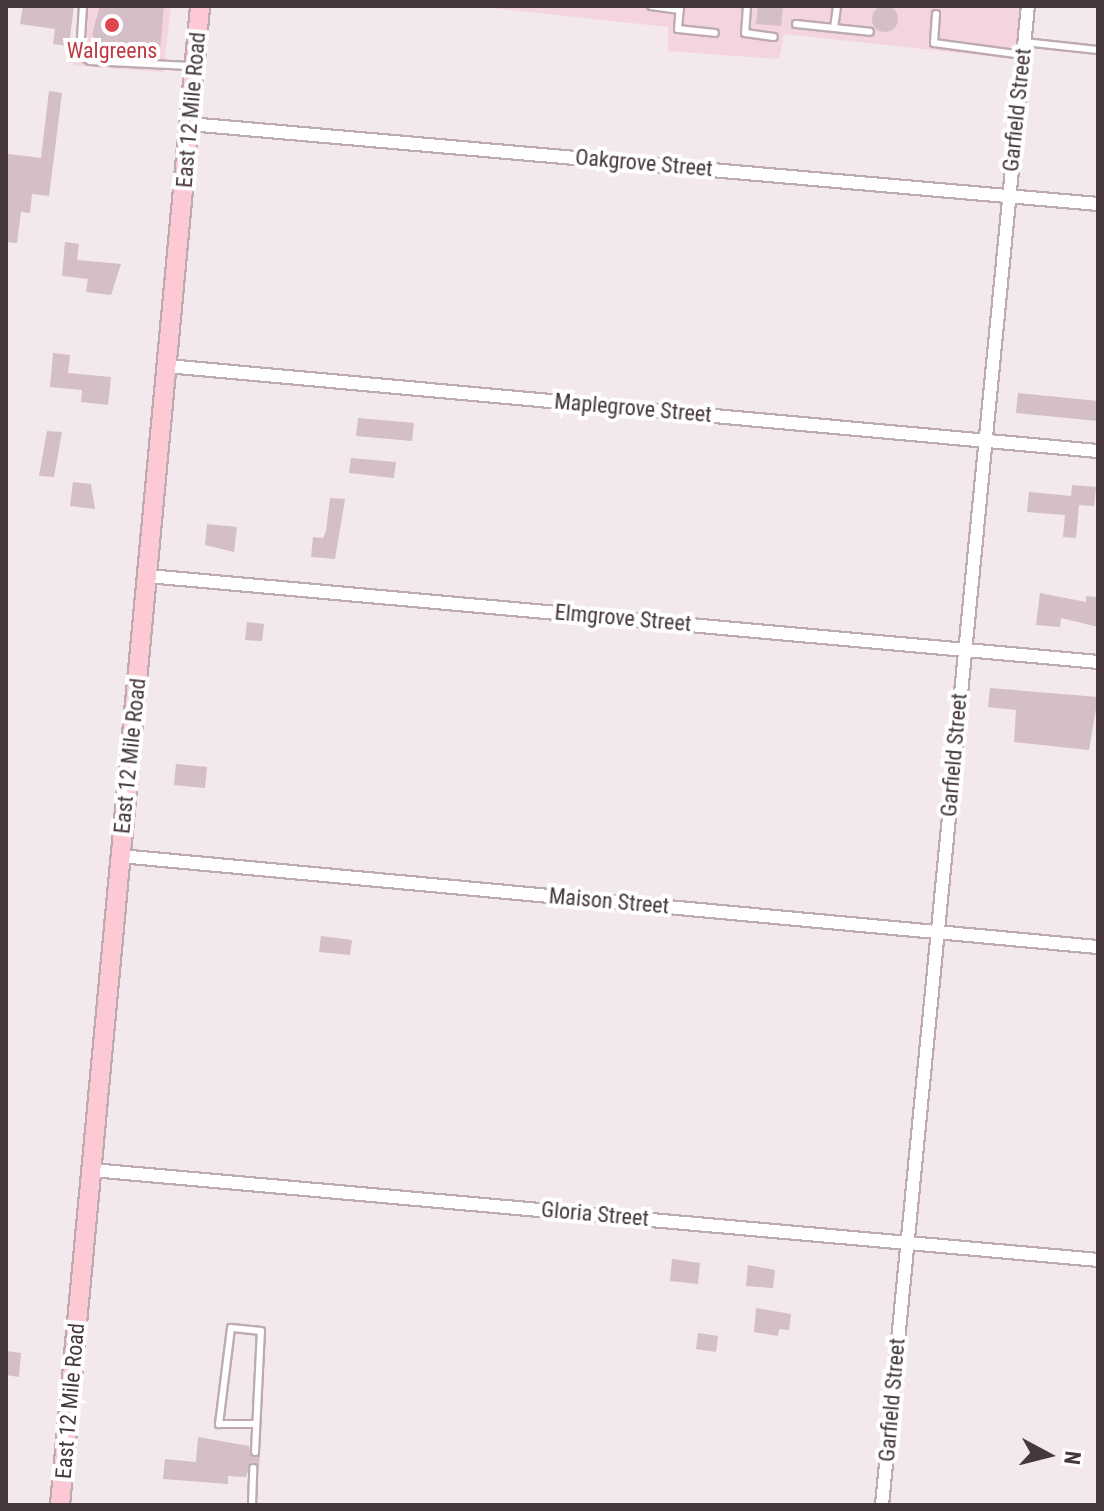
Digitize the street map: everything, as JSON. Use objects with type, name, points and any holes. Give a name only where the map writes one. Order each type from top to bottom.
[{"type":"main road","name":"East 12 Mile Road","points":[[60,1505],[200,6]]},
{"type":"street","name":"Garfield Street","points":[[882,1505],[939,931],[983,439],[1028,6]]},
{"type":"street","name":"Oakgrove Street","points":[[189,124],[1098,204]]},
{"type":"street","name":"Maplegrove Street","points":[[167,366],[1098,451]]},
{"type":"street","name":"Elmgrove Street","points":[[148,576],[1098,662]]},
{"type":"street","name":"Maison Street","points":[[120,856],[1098,947]]},
{"type":"street","name":"Gloria Street","points":[[92,1170],[1098,1260]]},
{"type":"lane","points":[[83,6],[80,54],[90,61],[195,66]]},
{"type":"lane","points":[[651,6],[680,8],[678,29],[715,33]]},
{"type":"lane","points":[[747,6],[745,33],[774,37]]},
{"type":"lane","points":[[834,28],[837,6]]},
{"type":"lane","points":[[936,14],[934,43],[1098,50]]},
{"type":"lane","points":[[796,24],[870,32]]},
{"type":"lane","points":[[255,1424],[219,1424],[231,1328],[261,1331],[255,1452]]},
{"type":"lane","points":[[252,1505],[253,1468]]},
{"type":"shaded area","points":[[81,6],[171,6],[163,72],[73,65]]},
{"type":"shaded area","points":[[473,6],[1020,6],[1015,59],[784,34],[779,59],[668,51],[668,27]]},
{"type":"building","points":[[23,6],[74,6],[69,46],[53,44],[55,29],[20,24]]},
{"type":"building","name":"Walgreens","points":[[100,6],[164,6],[160,50],[97,44],[92,34]]},
{"type":"building","points":[[758,6],[783,6],[781,26],[756,24]]},
{"type":"building","points":[[885,6],[894,10],[898,19],[894,28],[885,32],[876,28],[872,19],[876,10]]},
{"type":"building","points":[[49,91],[62,93],[49,196],[32,194],[30,213],[21,212],[17,243],[6,242],[8,154],[41,158]]},
{"type":"building","points":[[65,242],[79,244],[77,260],[121,264],[111,295],[86,292],[88,279],[62,276]]},
{"type":"building","points":[[53,353],[70,355],[68,373],[111,377],[108,405],[81,402],[82,390],[50,387]]},
{"type":"building","points":[[1018,393],[1098,401],[1098,421],[1016,413]]},
{"type":"building","points":[[358,418],[414,423],[412,441],[356,436]]},
{"type":"building","points":[[47,431],[62,432],[54,477],[39,476]]},
{"type":"building","points":[[351,458],[396,462],[394,478],[349,473]]},
{"type":"building","points":[[73,482],[91,484],[95,509],[70,506]]},
{"type":"building","points":[[1072,485],[1096,487],[1094,506],[1079,505],[1076,538],[1063,537],[1065,515],[1027,512],[1029,492],[1071,496]]},
{"type":"building","points":[[330,498],[345,499],[335,559],[311,557],[313,537],[323,538],[326,531]]},
{"type":"building","points":[[207,524],[237,527],[234,552],[205,545]]},
{"type":"building","points":[[1040,593],[1086,602],[1086,596],[1097,597],[1098,627],[1061,618],[1060,627],[1036,625]]},
{"type":"building","points":[[247,622],[264,624],[262,641],[245,640]]},
{"type":"building","points":[[990,688],[1098,697],[1089,750],[1014,742],[1016,710],[988,707]]},
{"type":"building","points":[[176,764],[207,767],[205,788],[174,785]]},
{"type":"building","points":[[321,936],[352,940],[350,955],[319,952]]},
{"type":"building","points":[[672,1259],[700,1263],[698,1284],[670,1281]]},
{"type":"building","points":[[748,1265],[775,1270],[773,1288],[746,1286]]},
{"type":"building","points":[[756,1308],[791,1314],[789,1330],[779,1329],[778,1336],[754,1332]]},
{"type":"building","points":[[698,1333],[718,1336],[716,1352],[696,1349]]},
{"type":"building","points":[[6,1351],[21,1353],[19,1377],[6,1375]]},
{"type":"building","points":[[198,1437],[249,1446],[251,1457],[260,1455],[259,1468],[251,1462],[246,1477],[228,1476],[228,1484],[163,1479],[165,1459],[196,1462]]},
{"type":"place","name":"Walgreens","points":[[112,25]]}]
